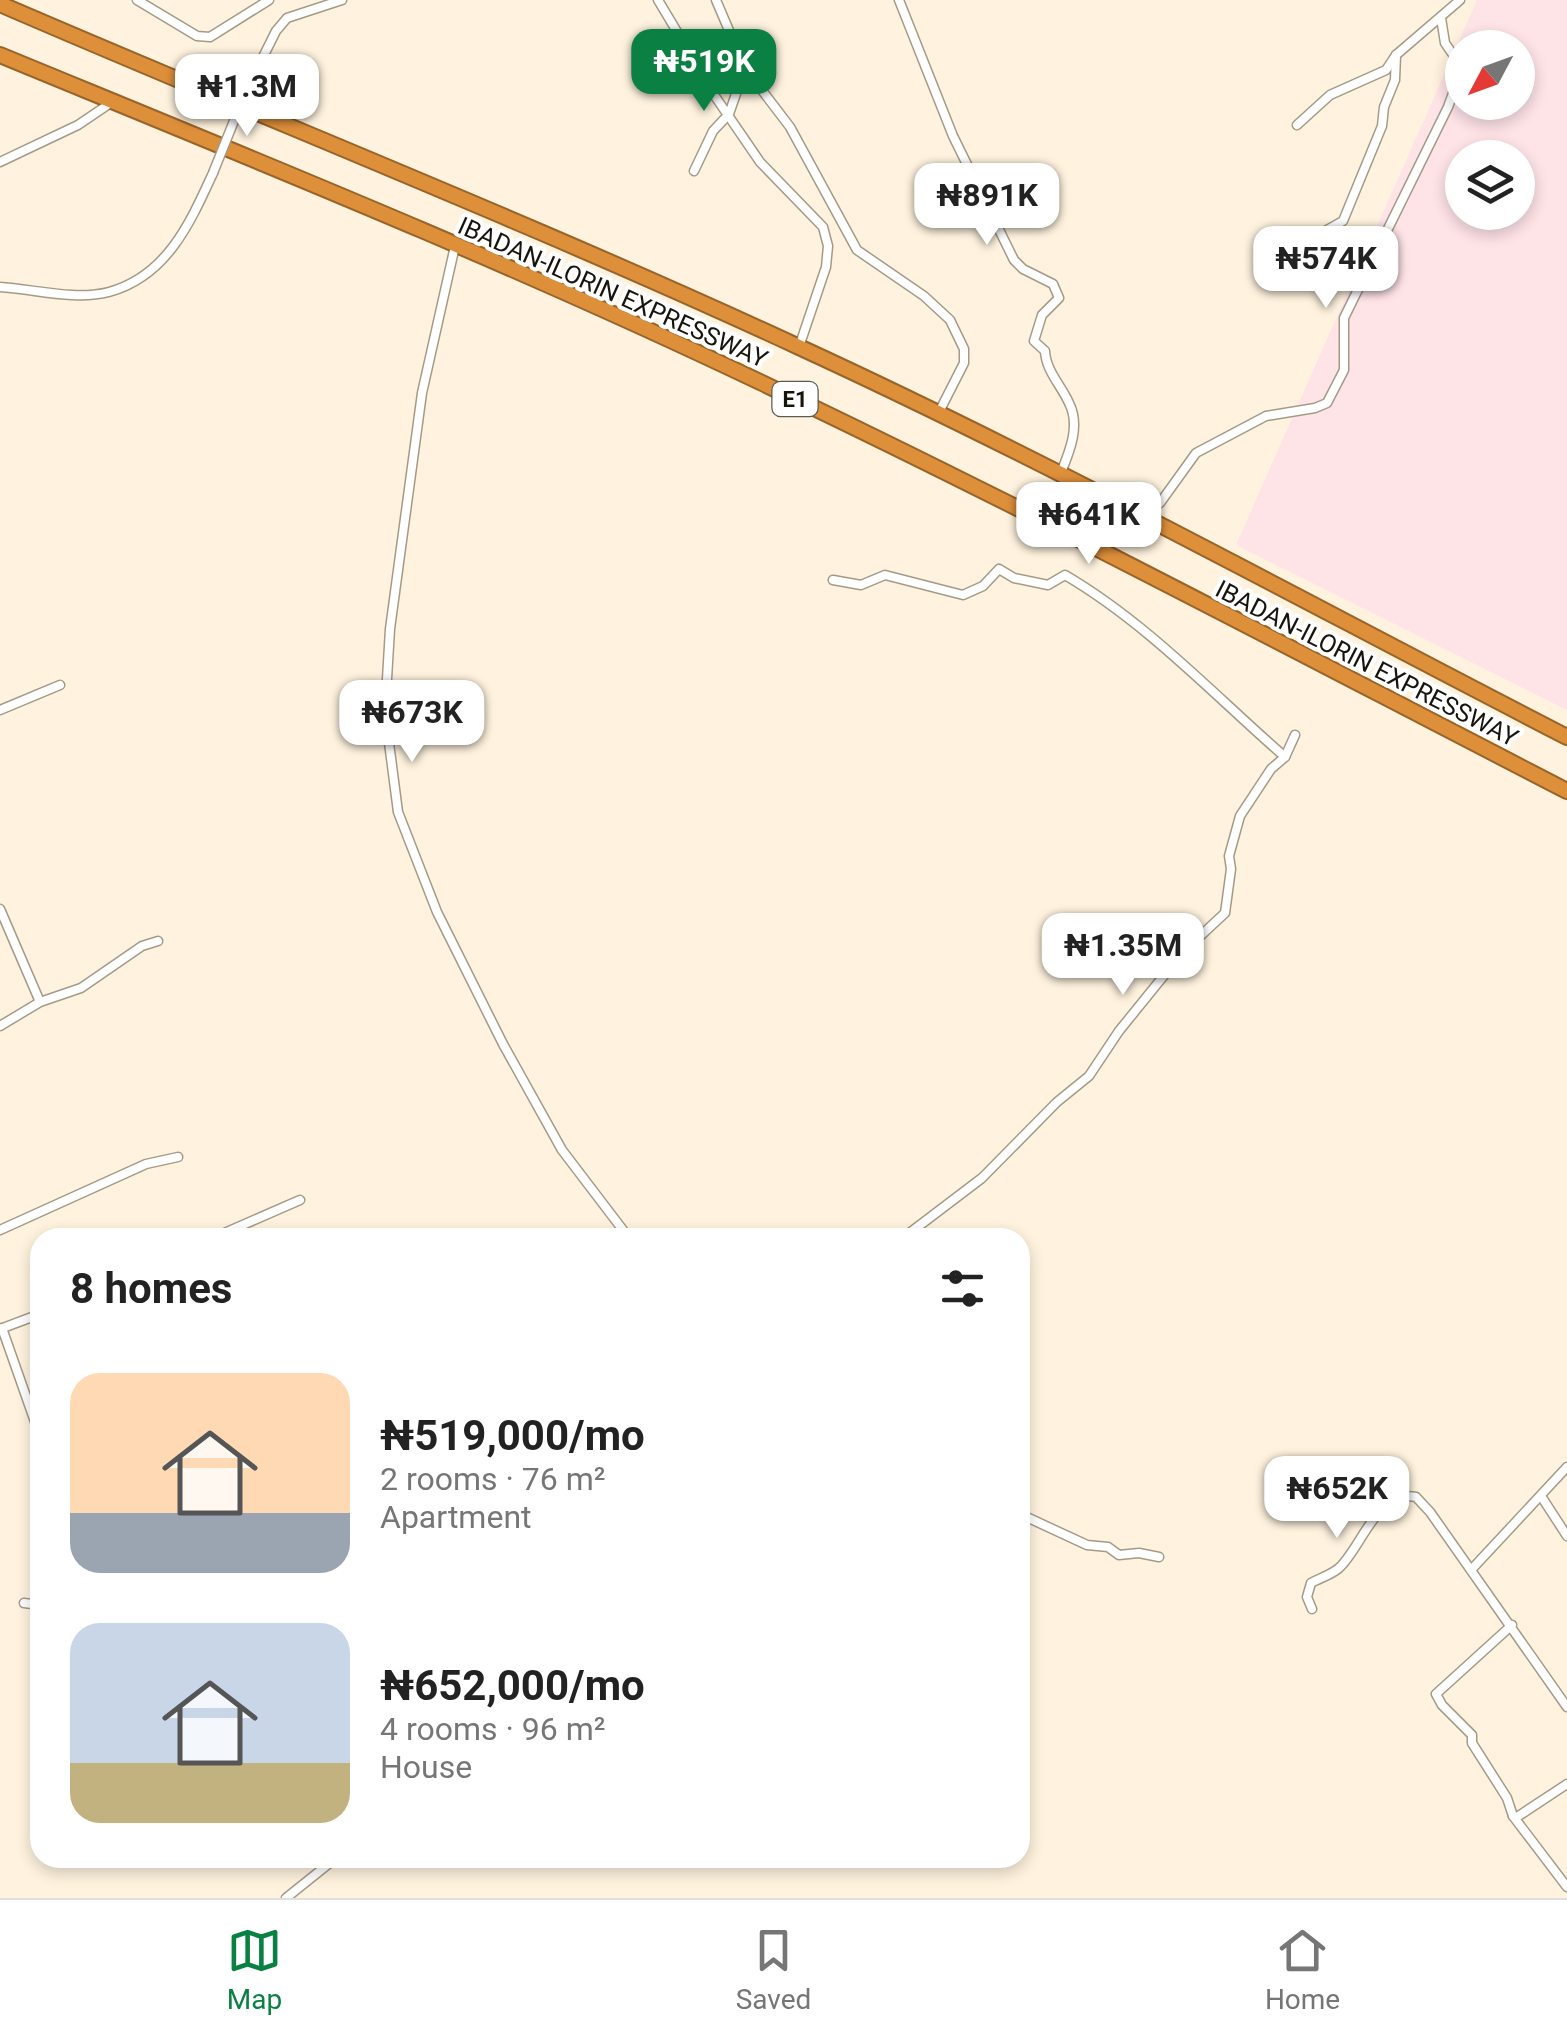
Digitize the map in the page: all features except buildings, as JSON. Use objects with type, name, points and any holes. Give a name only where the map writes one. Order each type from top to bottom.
[{"type":"highway","name":"IBADAN-ILORIN EXPRESSWAY","points":[[9,4],[800,347],[1060,476],[1567,738]]},
{"type":"highway","name":"IBADAN-ILORIN EXPRESSWAY","points":[[0,56],[455,246],[791,397],[1567,791]]},
{"type":"street","points":[[137,0],[197,36],[210,37],[268,0]]},
{"type":"street","points":[[0,286],[63,294],[108,292],[156,269],[187,230],[246,90],[276,30],[287,18],[342,0]]},
{"type":"street","points":[[716,0],[745,68],[790,127],[857,250],[924,296],[950,320],[964,349],[964,363],[938,414]]},
{"type":"street","points":[[898,0],[953,136],[1014,260],[1053,284],[1058,298],[1042,315],[1034,341],[1045,351],[1046,362],[1072,406],[1074,434],[1060,476]]},
{"type":"street","points":[[1296,125],[1330,96],[1386,70],[1396,56],[1460,0]]},
{"type":"street","points":[[659,1],[684,51],[760,162],[823,228],[828,246],[826,267],[800,347]]},
{"type":"street","points":[[1134,514],[1138,506],[1154,507],[1160,503],[1196,452],[1266,416],[1327,403],[1344,370],[1344,318],[1460,77],[1456,59],[1444,43],[1441,18]]},
{"type":"street","points":[[1308,240],[1342,221],[1382,126],[1384,107],[1395,80],[1396,56]]},
{"type":"street","points":[[694,172],[713,132],[728,116],[745,68]]},
{"type":"street","points":[[0,162],[78,125],[112,102]]},
{"type":"street","points":[[455,246],[422,393],[388,646],[385,712],[398,812],[437,912],[503,1044],[562,1150],[621,1228]]},
{"type":"street","points":[[833,580],[861,585],[885,575],[963,595],[983,586],[999,569],[1014,578],[1048,586],[1065,576],[1098,594],[1286,757]]},
{"type":"street","points":[[0,710],[60,685]]},
{"type":"street","points":[[915,1228],[982,1178],[1057,1102],[1089,1076],[1118,1031],[1183,952],[1224,913],[1231,869],[1229,856],[1240,816],[1270,769],[1286,757],[1295,735]]},
{"type":"street","points":[[0,909],[40,1002]]},
{"type":"street","points":[[0,1026],[40,1002],[81,988],[142,946],[158,941]]},
{"type":"street","points":[[0,1230],[146,1164],[178,1157]]},
{"type":"street","points":[[236,1228],[300,1200]]},
{"type":"street","points":[[30,1318],[1,1328],[30,1408]]},
{"type":"street","points":[[1472,1570],[1567,1467]]},
{"type":"street","points":[[1312,1609],[1307,1597],[1311,1583],[1342,1566],[1387,1504],[1401,1496],[1416,1497],[1567,1706]]},
{"type":"street","points":[[1541,1496],[1567,1536]]},
{"type":"street","points":[[1030,1519],[1087,1545],[1108,1547],[1119,1555],[1140,1553],[1159,1557]]},
{"type":"street","points":[[24,1602],[30,1603]]},
{"type":"street","points":[[1512,1625],[1436,1694],[1472,1735],[1472,1743],[1513,1816],[1567,1886]]},
{"type":"street","points":[[1513,1816],[1517,1818],[1567,1784]]},
{"type":"street","points":[[286,1898],[324,1868]]},
{"type":"shaded area","points":[[1477,0],[1567,0],[1567,710],[1236,545],[1445,72],[1445,120],[1535,120],[1535,30],[1464,30]]}]
